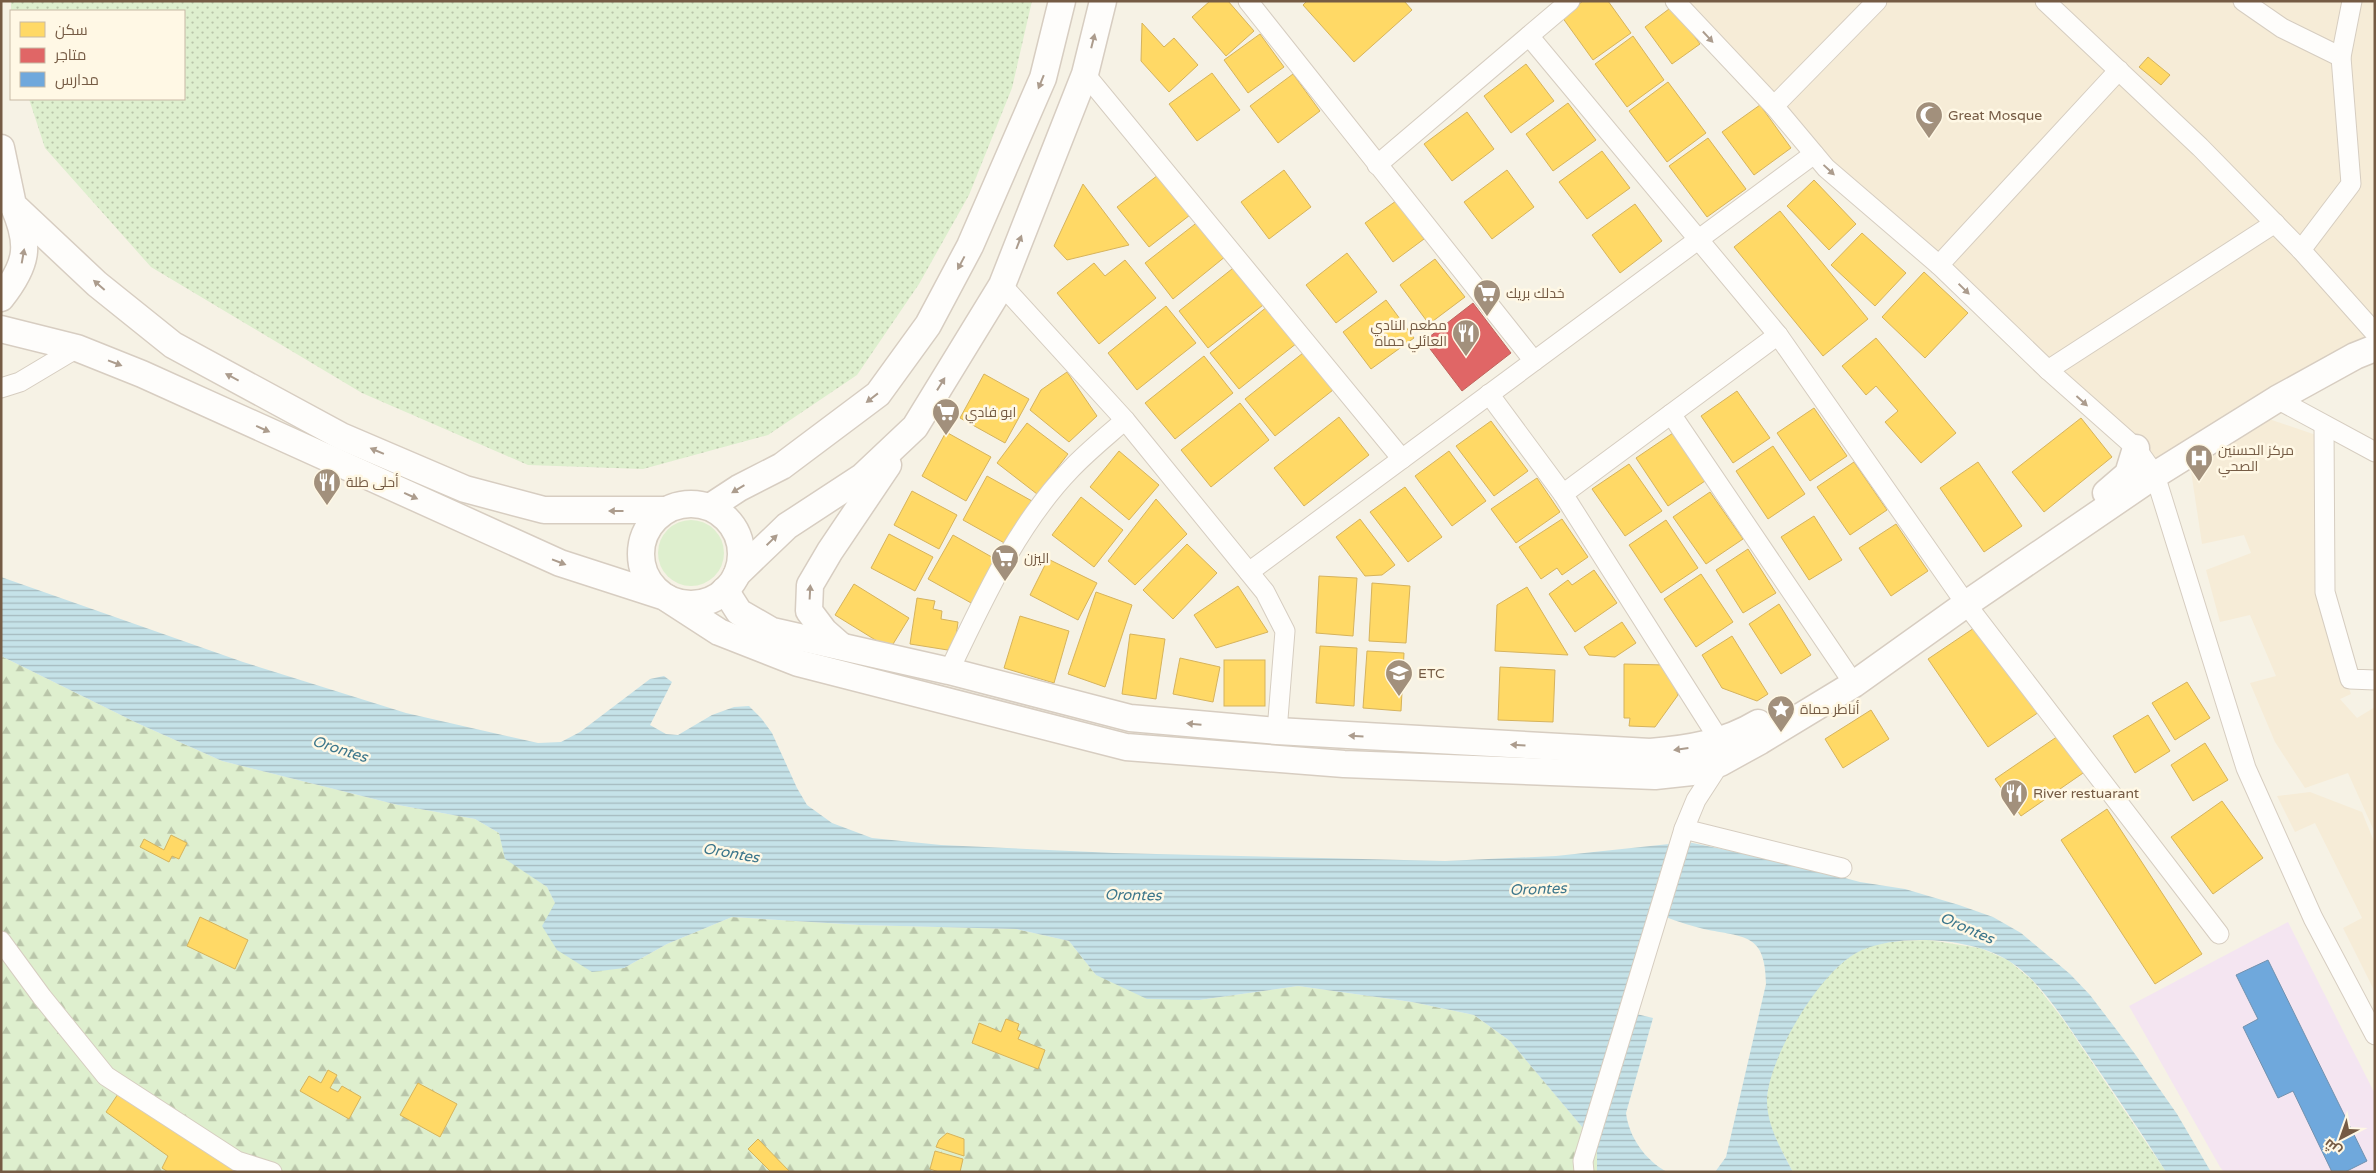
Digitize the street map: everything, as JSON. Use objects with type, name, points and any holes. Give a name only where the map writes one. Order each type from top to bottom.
[{"type":"main road","points":[[710,507],[739,488],[782,466],[878,394],[928,325],[970,246],[1043,78],[1062,1]]},
{"type":"main road","points":[[841,646],[824,631],[810,611],[810,585],[830,551],[915,427],[1002,285],[1085,74],[1103,1]]},
{"type":"main road","points":[[1,148],[7,199],[23,228],[24,254],[17,278],[1,298]]},
{"type":"main road","points":[[7,199],[97,284],[173,345],[341,436],[465,489],[544,510],[665,510],[680,505],[695,504],[710,507],[723,516],[736,535],[741,558],[731,582],[739,612],[772,631],[949,671],[1130,718],[1277,731],[1650,752],[1682,750],[1720,752]]},
{"type":"main road","points":[[1,329],[77,348],[142,374],[560,563],[681,603],[698,603],[714,598],[787,526],[862,477],[915,427]]},
{"type":"main road","points":[[1963,598],[2155,474],[2277,399],[2355,356],[2375,348]]},
{"type":"main road","points":[[665,510],[652,522],[643,536],[641,553],[643,570],[652,586],[665,597],[719,632],[798,663],[1126,747],[1344,764],[1654,776],[1692,772],[1720,752],[1849,677],[1963,598],[2117,485],[2128,474],[2136,448]]},
{"type":"street","points":[[1248,1],[1534,361]]},
{"type":"street","points":[[1377,165],[1570,1]]},
{"type":"street","points":[[1675,1],[1774,106],[1826,168],[1940,265],[2048,370],[2136,448],[2155,474],[2246,768],[2313,918],[2375,1035]]},
{"type":"street","points":[[1774,106],[1877,1]]},
{"type":"street","points":[[2045,1],[2200,147],[2301,250],[2375,333]]},
{"type":"street","points":[[2243,1],[2282,28],[2341,57]]},
{"type":"street","points":[[2301,250],[2351,184],[2341,57],[2352,1]]},
{"type":"street","points":[[1529,36],[1778,335],[1963,598],[2219,934]]},
{"type":"street","points":[[1940,265],[2119,70]]},
{"type":"street","points":[[1085,74],[1402,459]]},
{"type":"street","points":[[1249,572],[1814,154]]},
{"type":"street","points":[[2048,370],[2275,223]]},
{"type":"street","points":[[1002,285],[1125,420],[1265,592],[1285,631],[1277,731]]},
{"type":"street","points":[[1563,494],[1778,335]]},
{"type":"street","points":[[1,388],[20,382],[77,348]]},
{"type":"street","points":[[1489,394],[1563,494],[1720,752],[1684,829],[1584,1166]]},
{"type":"street","points":[[2277,399],[2375,452]]},
{"type":"street","points":[[1671,414],[1849,677]]},
{"type":"street","points":[[949,671],[992,584],[1023,529],[1071,469],[1125,420]]},
{"type":"street","points":[[2324,425],[2325,592],[2350,679],[2375,680]]},
{"type":"street","points":[[1684,829],[1842,868]]},
{"type":"street","points":[[1,941],[42,997],[106,1076],[237,1161],[272,1172]]},
{"type":"shaded area","points":[[1685,1],[2375,1],[2375,350],[2155,475],[1826,168]]},
{"type":"shaded area","points":[[2269,419],[2316,435],[2332,640],[2351,694],[2340,699],[2357,718],[2375,707],[2375,833],[2348,773],[2305,788],[2275,742],[2250,683],[2276,676],[2250,615],[2220,622],[2206,570],[2251,553],[2244,535],[2202,544],[2191,471]]},
{"type":"shaded area","points":[[2310,792],[2362,812],[2375,844],[2375,992],[2343,928],[2362,918],[2315,823],[2295,832],[2277,796]]},
{"type":"shaded area","points":[[2288,922],[2375,1094],[2375,1172],[2224,1172],[2129,1006]]},
{"type":"green space","points":[[11,1],[1032,1],[1012,88],[969,195],[919,284],[857,375],[768,435],[643,469],[528,465],[362,393],[151,267],[45,148],[29,100],[185,100],[185,10],[11,10]]},
{"type":"green space","points":[[691,520],[704,522],[719,535],[722,540],[724,553],[722,566],[709,581],[704,584],[691,586],[678,584],[663,571],[660,566],[658,553],[660,540],[673,525],[678,522]]},
{"type":"green space","points":[[1,656],[137,723],[222,761],[398,805],[475,819],[499,833],[506,859],[547,887],[555,903],[624,968],[667,944],[732,917],[860,925],[1016,929],[1069,941],[1096,975],[1199,1000],[1298,986],[1412,1002],[1474,1015],[1510,1041],[1588,1134],[1597,1149],[1597,1172],[1,1172]]},
{"type":"green space","points":[[1928,940],[1980,948],[2008,960],[2033,981],[2062,1018],[2166,1172],[1793,1172],[1771,1127],[1767,1107],[1770,1078],[1787,1036],[1814,994],[1829,975],[1845,960],[1869,947],[1886,943]]},
{"type":"water","name":"Orontes","points":[[1,577],[243,662],[406,713],[538,743],[561,742],[580,732],[650,679],[664,676],[672,682],[650,725],[666,734],[678,735],[712,715],[734,707],[749,706],[772,733],[797,788],[807,805],[832,823],[872,838],[941,845],[1114,853],[1445,861],[1556,856],[1688,842],[1780,861],[1860,882],[1905,889],[1993,917],[2021,933],[2070,974],[2090,995],[2135,1054],[2177,1114],[2211,1172],[2166,1172],[2051,1001],[2021,969],[1994,953],[1977,947],[1937,940],[1896,941],[1862,950],[1847,959],[1831,974],[1801,1014],[1777,1059],[1770,1080],[1767,1098],[1767,1108],[1772,1127],[1793,1172],[1715,1172],[1726,1157],[1766,984],[1765,967],[1761,954],[1756,945],[1748,939],[1694,926],[1651,912],[1624,1011],[1653,1018],[1626,1113],[1634,1139],[1639,1147],[1652,1161],[1667,1172],[1597,1172],[1597,1149],[1588,1134],[1510,1041],[1474,1015],[1412,1002],[1298,986],[1199,1000],[1147,999],[1096,975],[1069,941],[1016,929],[860,925],[732,917],[667,944],[624,968],[592,972],[557,950],[542,926],[555,903],[547,887],[505,859],[499,833],[475,819],[398,805],[222,761],[137,723],[1,656]]},
{"type":"building: سكن","points":[[1210,1],[1228,1],[1254,31],[1226,56],[1192,17]]},
{"type":"building: سكن","points":[[1307,1],[1404,1],[1412,10],[1354,62],[1303,5]]},
{"type":"building: سكن","points":[[1583,1],[1608,1],[1631,33],[1593,60],[1562,17]]},
{"type":"building: سكن","points":[[1673,6],[1700,44],[1672,64],[1645,27]]},
{"type":"building: سكن","points":[[1142,23],[1164,47],[1174,38],[1198,65],[1169,92],[1141,61]]},
{"type":"building: سكن","points":[[1260,34],[1284,67],[1248,93],[1224,60]]},
{"type":"building: سكن","points":[[1633,36],[1664,80],[1627,107],[1595,64]]},
{"type":"building: سكن","points":[[2148,57],[2170,75],[2161,85],[2139,67]]},
{"type":"building: سكن","points":[[1526,64],[1554,101],[1511,133],[1484,96]]},
{"type":"building: سكن","points":[[1212,73],[1240,110],[1197,141],[1169,104]]},
{"type":"building: سكن","points":[[1293,74],[1320,111],[1278,143],[1250,106]]},
{"type":"building: سكن","points":[[1668,82],[1706,133],[1667,162],[1629,111]]},
{"type":"building: سكن","points":[[1568,103],[1596,140],[1553,171],[1526,134]]},
{"type":"building: سكن","points":[[1760,105],[1791,148],[1754,175],[1722,132]]},
{"type":"building: سكن","points":[[1467,112],[1494,149],[1452,181],[1424,144]]},
{"type":"building: سكن","points":[[1708,138],[1746,189],[1707,217],[1669,166]]},
{"type":"building: سكن","points":[[1602,151],[1630,188],[1587,219],[1559,182]]},
{"type":"building: سكن","points":[[1284,170],[1311,207],[1269,239],[1241,202]]},
{"type":"building: سكن","points":[[1507,170],[1534,207],[1492,239],[1464,202]]},
{"type":"building: سكن","points":[[1158,175],[1190,215],[1149,247],[1117,207]]},
{"type":"building: سكن","points":[[1814,180],[1856,224],[1829,250],[1787,206]]},
{"type":"building: سكن","points":[[1083,184],[1129,245],[1067,260],[1054,246]]},
{"type":"building: سكن","points":[[1396,201],[1424,239],[1393,262],[1365,223]]},
{"type":"building: سكن","points":[[1635,204],[1662,241],[1620,273],[1592,235]]},
{"type":"building: سكن","points":[[1780,211],[1868,319],[1823,356],[1734,247]]},
{"type":"building: سكن","points":[[1199,221],[1226,256],[1173,299],[1145,263]]},
{"type":"building: سكن","points":[[1862,233],[1906,273],[1875,306],[1831,265]]},
{"type":"building: سكن","points":[[1347,253],[1377,292],[1336,323],[1306,285]]},
{"type":"building: سكن","points":[[1435,259],[1465,297],[1429,324],[1400,285]]},
{"type":"building: سكن","points":[[1125,260],[1156,298],[1099,344],[1057,293],[1094,263],[1105,276]]},
{"type":"building: سكن","points":[[1237,265],[1267,302],[1208,348],[1179,311]]},
{"type":"building: سكن","points":[[1924,272],[1968,313],[1925,358],[1882,317]]},
{"type":"building: سكن","points":[[1386,300],[1414,338],[1371,369],[1343,332]]},
{"type":"building: سكن","points":[[1166,306],[1196,343],[1137,390],[1108,353]]},
{"type":"building: سكن","points":[[1268,306],[1297,343],[1239,389],[1210,353]]},
{"type":"building: سكن","points":[[1876,338],[1956,433],[1921,463],[1885,422],[1898,411],[1876,386],[1866,395],[1842,366]]},
{"type":"building: سكن","points":[[1303,353],[1333,390],[1275,436],[1245,399]]},
{"type":"building: سكن","points":[[1204,356],[1233,393],[1175,439],[1145,403]]},
{"type":"building: سكن","points":[[1067,372],[1097,416],[1069,442],[1030,410],[1041,390]]},
{"type":"building: سكن","points":[[984,374],[1029,399],[1005,443],[960,418]]},
{"type":"building: سكن","points":[[1737,391],[1770,438],[1733,463],[1701,416]]},
{"type":"building: سكن","points":[[1240,403],[1269,440],[1211,487],[1181,450]]},
{"type":"building: سكن","points":[[1814,408],[1847,456],[1810,481],[1777,433]]},
{"type":"building: سكن","points":[[1339,417],[1369,455],[1304,506],[1274,468]]},
{"type":"building: سكن","points":[[2081,418],[2112,457],[2044,512],[2012,472]]},
{"type":"building: سكن","points":[[1491,421],[1528,471],[1494,496],[1456,446]]},
{"type":"building: سكن","points":[[1027,423],[1068,454],[1037,494],[997,463]]},
{"type":"building: سكن","points":[[946,432],[991,457],[966,501],[922,476]]},
{"type":"building: سكن","points":[[1673,433],[1705,481],[1668,506],[1636,458]]},
{"type":"building: سكن","points":[[1773,446],[1805,494],[1768,519],[1736,471]]},
{"type":"building: سكن","points":[[1119,451],[1159,485],[1129,520],[1090,487]]},
{"type":"building: سكن","points":[[1449,451],[1486,501],[1452,526],[1415,476]]},
{"type":"building: سكن","points":[[1854,462],[1887,510],[1850,535],[1817,487]]},
{"type":"building: سكن","points":[[1978,462],[2022,526],[1984,552],[1940,488]]},
{"type":"building: سكن","points":[[1629,464],[1662,511],[1625,536],[1592,489]]},
{"type":"building: سكن","points":[[987,476],[1032,501],[1008,545],[963,520]]},
{"type":"building: سكن","points":[[1537,478],[1560,512],[1516,543],[1491,509]]},
{"type":"building: سكن","points":[[1405,487],[1442,537],[1408,562],[1370,512]]},
{"type":"building: سكن","points":[[912,491],[957,515],[939,549],[894,525]]},
{"type":"building: سكن","points":[[1710,492],[1743,539],[1706,564],[1673,517]]},
{"type":"building: سكن","points":[[1081,497],[1123,530],[1094,567],[1052,535]]},
{"type":"building: سكن","points":[[1156,499],[1187,534],[1135,585],[1108,561]]},
{"type":"building: سكن","points":[[1814,516],[1842,560],[1809,580],[1781,537]]},
{"type":"building: سكن","points":[[1360,519],[1395,565],[1382,575],[1365,576],[1336,537]]},
{"type":"building: سكن","points":[[1562,519],[1588,557],[1562,575],[1557,568],[1541,579],[1519,547]]},
{"type":"building: سكن","points":[[1666,520],[1698,568],[1661,593],[1629,545]]},
{"type":"building: سكن","points":[[1896,524],[1928,571],[1891,596],[1859,548]]},
{"type":"building: سكن","points":[[889,534],[933,557],[915,591],[871,568]]},
{"type":"building: سكن","points":[[953,535],[997,560],[973,604],[928,579]]},
{"type":"building: سكن","points":[[1187,544],[1217,573],[1173,619],[1143,590]]},
{"type":"building: سكن","points":[[1748,549],[1776,593],[1743,613],[1716,570]]},
{"type":"building: سكن","points":[[1048,559],[1097,583],[1078,620],[1030,595]]},
{"type":"building: سكن","points":[[1594,570],[1617,603],[1575,632],[1549,594],[1568,580],[1572,585]]},
{"type":"building: سكن","points":[[1701,574],[1733,622],[1696,647],[1664,599]]},
{"type":"building: سكن","points":[[1319,576],[1357,578],[1353,636],[1316,633]]},
{"type":"building: سكن","points":[[1372,583],[1410,586],[1406,643],[1369,641]]},
{"type":"building: سكن","points":[[854,584],[909,618],[890,649],[835,615]]},
{"type":"building: سكن","points":[[1238,586],[1268,632],[1216,648],[1194,615]]},
{"type":"building: سكن","points":[[1527,587],[1568,655],[1495,651],[1497,605]]},
{"type":"building: سكن","points":[[1096,592],[1132,605],[1105,687],[1068,674]]},
{"type":"building: سكن","points":[[917,598],[935,601],[933,609],[942,611],[941,619],[958,622],[954,651],[910,644]]},
{"type":"building: سكن","points":[[1779,604],[1811,655],[1781,674],[1749,624]]},
{"type":"building: سكن","points":[[1020,616],[1069,631],[1054,683],[1004,668]]},
{"type":"building: سكن","points":[[1622,622],[1636,643],[1615,657],[1589,655],[1584,647]]},
{"type":"building: سكن","points":[[1980,624],[2039,712],[1988,747],[1928,659]]},
{"type":"building: سكن","points":[[1130,634],[1165,639],[1156,699],[1122,694]]},
{"type":"building: سكن","points":[[1732,636],[1768,694],[1757,701],[1722,688],[1702,655]]},
{"type":"building: سكن","points":[[1320,646],[1357,648],[1354,706],[1316,703]]},
{"type":"building: سكن","points":[[1367,651],[1404,653],[1401,711],[1363,708]]},
{"type":"building: سكن","points":[[1180,658],[1220,667],[1213,702],[1173,694]]},
{"type":"building: سكن","points":[[1224,660],[1265,660],[1265,706],[1224,706]]},
{"type":"building: سكن","points":[[1624,664],[1665,665],[1678,695],[1655,727],[1629,726],[1630,718],[1624,718]]},
{"type":"building: سكن","points":[[1500,667],[1555,670],[1553,722],[1498,720]]},
{"type":"building: سكن","points":[[2187,682],[2210,718],[2175,740],[2152,703]]},
{"type":"building: سكن","points":[[1871,710],[1889,739],[1843,768],[1825,739]]},
{"type":"building: سكن","points":[[2148,715],[2170,751],[2135,773],[2113,736]]},
{"type":"building: سكن","points":[[2061,734],[2086,771],[2021,816],[1995,779]]},
{"type":"building: سكن","points":[[2205,743],[2228,780],[2193,801],[2171,765]]},
{"type":"building: سكن","points":[[2222,801],[2263,858],[2213,894],[2171,837]]},
{"type":"building: سكن","points":[[2107,809],[2202,954],[2155,984],[2061,840]]},
{"type":"building: سكن","points":[[171,835],[187,843],[179,859],[172,856],[169,862],[140,847],[144,839],[164,850]]},
{"type":"building: سكن","points":[[200,917],[248,940],[235,969],[187,946]]},
{"type":"building: سكن","points":[[1006,1019],[1019,1024],[1017,1030],[1021,1032],[1018,1039],[1045,1050],[1038,1069],[972,1043],[979,1023],[1001,1032]]},
{"type":"building: سكن","points":[[328,1070],[337,1075],[330,1088],[338,1092],[342,1086],[361,1097],[349,1119],[300,1091],[309,1076],[321,1083]]},
{"type":"building: سكن","points":[[418,1083],[457,1104],[440,1137],[400,1115]]},
{"type":"building: سكن","points":[[120,1091],[249,1172],[168,1172],[162,1168],[168,1156],[106,1112]]},
{"type":"building: سكن","points":[[947,1133],[964,1139],[964,1156],[936,1147],[939,1140]]},
{"type":"building: سكن","points":[[758,1139],[790,1172],[771,1172],[748,1149]]},
{"type":"building: سكن","points":[[935,1151],[963,1159],[960,1172],[939,1172],[930,1169]]},
{"type":"building: متاجر","points":[[1473,303],[1511,353],[1462,391],[1424,341]]},
{"type":"building: مدارس","points":[[2268,960],[2367,1161],[2345,1172],[2332,1172],[2293,1091],[2278,1098],[2243,1027],[2258,1019],[2236,975]]},
{"type":"place","name":"Great Mosque","points":[[1929,139]]},
{"type":"place","name":"خدلك بريك","points":[[1487,317]]},
{"type":"place","name":"مطعم النادي العائلي حماه","points":[[1466,357]]},
{"type":"place","name":"ابو فادي","points":[[946,436]]},
{"type":"place","name":"مركز الحسنين الصحي","points":[[2199,482]]},
{"type":"place","name":"أحلى طلة","points":[[327,506]]},
{"type":"place","name":"اليزن","points":[[1005,582]]},
{"type":"place","name":"ETC","points":[[1399,697]]},
{"type":"place","name":"أناطر حماة","points":[[1781,733]]},
{"type":"place","name":"River restuarant","points":[[2014,817]]}]
